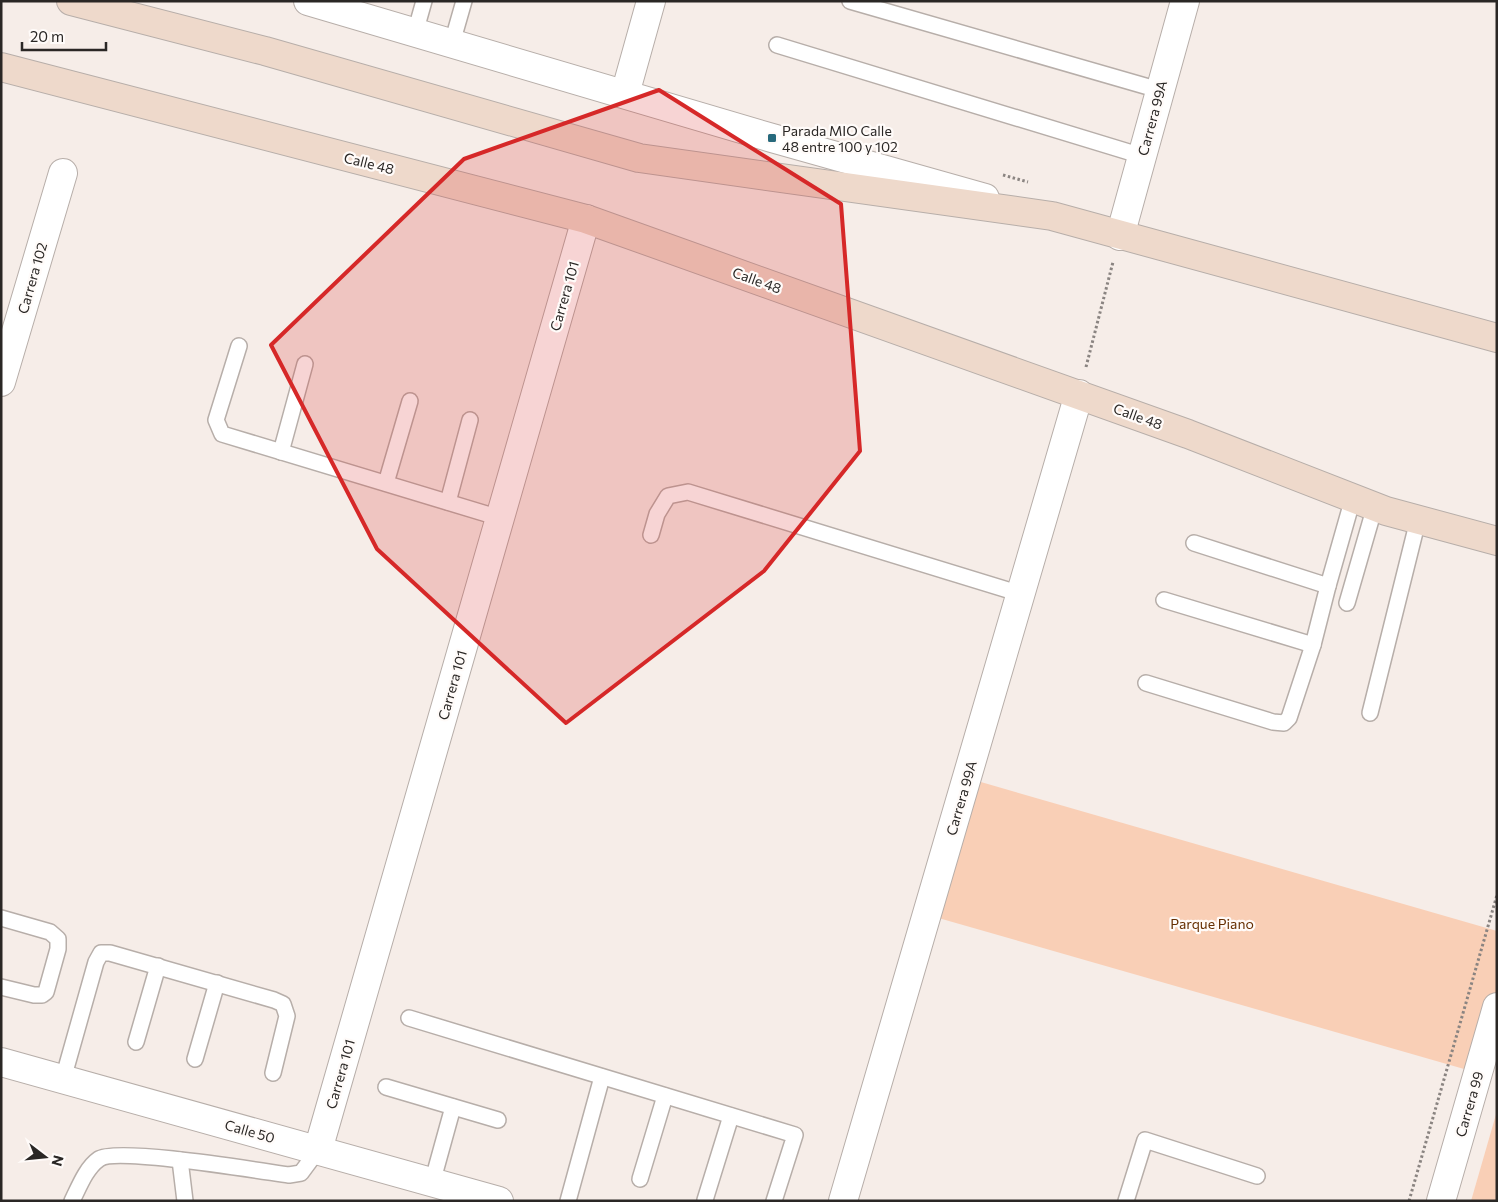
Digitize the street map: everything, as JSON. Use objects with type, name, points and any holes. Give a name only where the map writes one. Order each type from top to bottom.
[{"type":"main road","points":[[71,1],[265,51],[639,158],[1052,216],[1497,338]]},
{"type":"main road","name":"Calle 48","points":[[1,67],[586,219],[1198,437],[1364,502],[1418,520],[1497,541]]},
{"type":"street","points":[[308,1],[1052,216]]},
{"type":"street","points":[[625,94],[651,1]]},
{"type":"street","name":"Carrera 99A","points":[[1120,236],[1185,1]]},
{"type":"street","name":"Carrera 102","points":[[1,382],[63,173]]},
{"type":"street","name":"Carrera 101","points":[[318,1150],[586,219]]},
{"type":"street","name":"Carrera 99A","points":[[843,1201],[1079,394]]},
{"type":"street","name":"Carrera 99","points":[[1441,1201],[1497,1007]]},
{"type":"street","name":"Calle 50","points":[[1,1062],[499,1201]]},
{"type":"lane","points":[[415,33],[424,1]]},
{"type":"lane","points":[[452,43],[464,1]]},
{"type":"lane","points":[[850,1],[1160,90]]},
{"type":"lane","points":[[777,45],[1142,156]]},
{"type":"lane","points":[[239,346],[216,420],[222,434],[500,518]]},
{"type":"lane","points":[[281,452],[305,364]]},
{"type":"lane","points":[[386,484],[410,401]]},
{"type":"lane","points":[[448,502],[470,420]]},
{"type":"lane","points":[[651,535],[657,514],[668,496],[688,492],[1021,594]]},
{"type":"lane","points":[[1146,683],[1273,722],[1284,723],[1289,718],[1313,645],[1328,586],[1364,502]]},
{"type":"lane","points":[[1347,603],[1364,502]]},
{"type":"lane","points":[[1370,713],[1418,520]]},
{"type":"lane","points":[[1194,543],[1328,586]]},
{"type":"lane","points":[[1164,600],[1313,645]]},
{"type":"lane","points":[[1,918],[50,932],[58,939],[58,950],[46,992],[42,995],[34,995],[1,987]]},
{"type":"lane","points":[[63,1079],[96,962],[101,953],[110,953],[158,966],[284,1004],[287,1016],[273,1073]]},
{"type":"lane","points":[[136,1042],[158,966]]},
{"type":"lane","points":[[195,1059],[217,983]]},
{"type":"lane","points":[[409,1018],[795,1136],[774,1201]]},
{"type":"lane","points":[[568,1201],[602,1077]]},
{"type":"lane","points":[[386,1087],[498,1120]]},
{"type":"lane","points":[[640,1179],[665,1096]]},
{"type":"lane","points":[[432,1183],[453,1107]]},
{"type":"lane","points":[[705,1200],[731,1116]]},
{"type":"lane","points":[[1126,1201],[1145,1140],[1257,1176]]},
{"type":"lane","points":[[72,1201],[90,1168],[99,1158],[110,1155],[180,1160],[288,1175],[301,1173],[318,1150]]},
{"type":"lane","points":[[180,1160],[185,1201]]},
{"type":"path","points":[[1079,394],[1120,236]]},
{"type":"path","points":[[1409,1201],[1497,895]]},
{"type":"highlighted area","points":[[659,90],[841,204],[860,451],[764,571],[566,723],[377,549],[271,345],[464,159]]},
{"type":"green space","name":"Parque Piano","points":[[967,778],[1497,931],[1497,1007],[1478,1073],[928,915]]},
{"type":"green space","points":[[1497,1111],[1497,1201],[1471,1201]]},
{"type":"place","name":"Parada MIO Calle 48 entre 100 y 102","points":[[772,138]]}]
